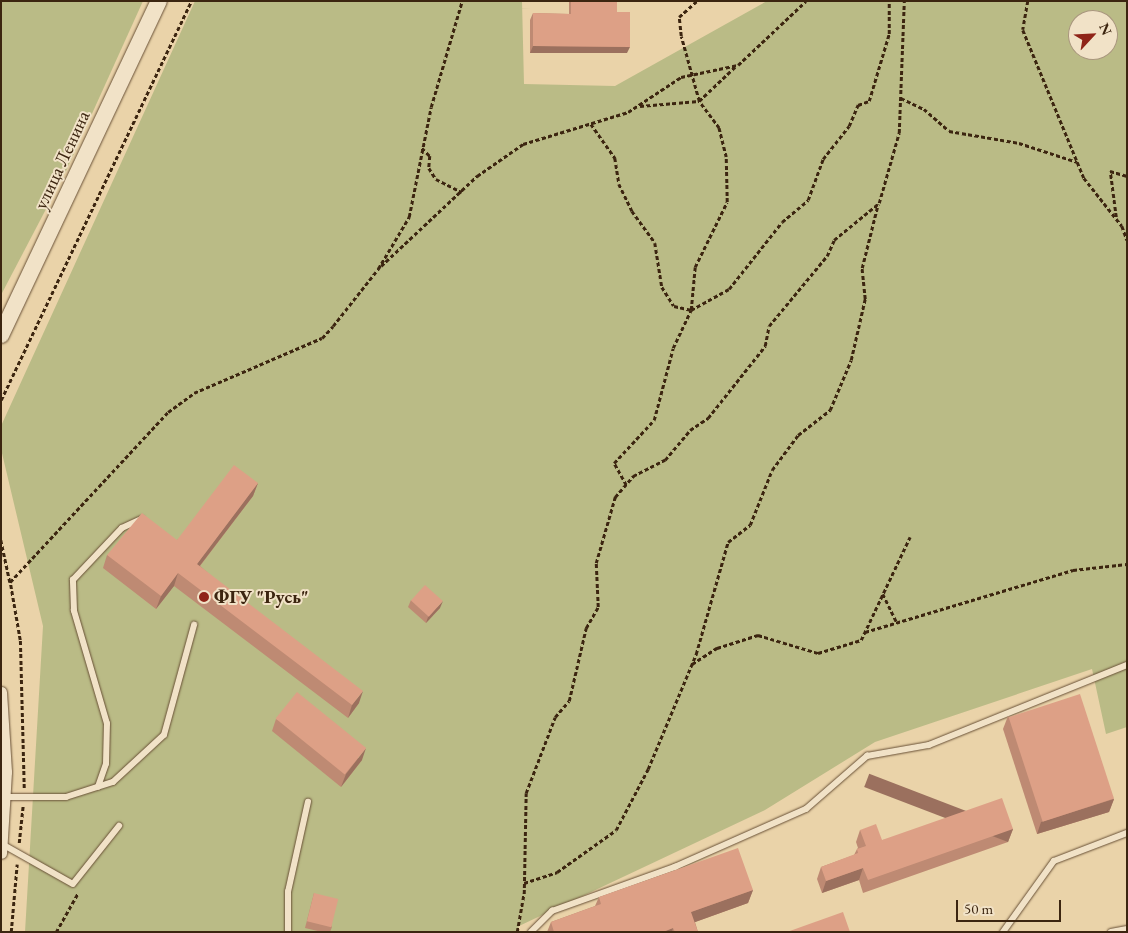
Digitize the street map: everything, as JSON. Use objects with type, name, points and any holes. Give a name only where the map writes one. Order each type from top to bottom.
[{"type":"main road","name":"улица Ленина","points":[[1,335],[160,1]]},
{"type":"street","points":[[1,692],[5,797],[2,849]]},
{"type":"lane","points":[[98,787],[106,764],[107,724],[74,611],[73,580],[122,528],[145,517]]},
{"type":"lane","points":[[5,797],[66,797],[113,782],[164,735],[194,626]]},
{"type":"lane","points":[[531,932],[552,911],[675,867],[806,809],[867,756],[929,745],[1127,665]]},
{"type":"lane","points":[[288,932],[288,892],[308,802]]},
{"type":"lane","points":[[2,849],[18,854],[73,884],[119,826]]},
{"type":"lane","points":[[1003,932],[1054,861],[1127,833]]},
{"type":"lane","points":[[1111,932],[1127,929]]},
{"type":"path","points":[[1,400],[191,1]]},
{"type":"path","points":[[10,582],[168,412],[194,393],[322,338],[378,269],[409,218],[422,148],[462,1]]},
{"type":"path","points":[[626,485],[614,463],[654,420],[673,348],[691,310],[695,267],[727,202],[726,157],[719,128],[700,101],[680,16],[697,1]]},
{"type":"path","points":[[639,106],[700,101],[806,1]]},
{"type":"path","points":[[591,124],[614,158],[619,184],[632,211],[655,243],[662,287],[674,306],[691,310],[729,289],[782,222],[808,200],[823,159],[849,126],[858,105],[869,101],[889,34],[889,1]]},
{"type":"path","points":[[524,883],[557,872],[616,830],[648,769],[691,665],[728,542],[750,525],[772,470],[798,435],[830,410],[851,360],[865,299],[862,268],[899,134],[904,1]]},
{"type":"path","points":[[1028,1],[1023,30],[1084,178],[1116,218],[1127,240]]},
{"type":"path","points":[[378,269],[462,192],[523,144],[591,124],[639,106],[681,77],[738,65]]},
{"type":"path","points":[[901,98],[924,109],[949,131],[1019,143],[1078,162]]},
{"type":"path","points":[[422,148],[430,156],[429,168],[436,179],[462,192]]},
{"type":"path","points":[[1116,218],[1110,171],[1127,176]]},
{"type":"path","points":[[517,932],[524,883],[526,793],[555,717],[569,701],[586,628],[598,607],[596,562],[615,497],[626,485],[665,460],[690,430],[708,418],[765,346],[769,326],[827,256],[834,240],[879,203]]},
{"type":"path","points":[[691,665],[717,648],[758,636],[818,653],[861,640],[910,538]]},
{"type":"path","points":[[1,540],[20,640],[24,797],[11,932]]},
{"type":"path","points":[[865,632],[1073,570],[1127,564]]},
{"type":"path","points":[[883,594],[897,623]]},
{"type":"path","points":[[56,932],[79,891],[73,884]]},
{"type":"green space","points":[[1,1],[143,1],[67,169],[1,295]]},
{"type":"green space","points":[[195,1],[522,1],[524,84],[615,86],[767,1],[1127,1],[1127,727],[1106,734],[1092,669],[875,742],[765,810],[519,926],[517,932],[25,932],[43,626],[1,449],[1,426]]},
{"type":"building","points":[[571,1],[617,1],[617,12],[630,12],[630,47],[533,46],[533,13],[571,14]]},
{"type":"building","name":"ФГУ \"Русь\"","points":[[234,465],[258,483],[197,564],[363,691],[352,705],[178,573],[161,596],[107,555],[142,513],[177,540]]},
{"type":"building","points":[[425,585],[443,601],[429,617],[411,601]]},
{"type":"building","points":[[297,692],[366,748],[345,774],[276,718]]},
{"type":"building","points":[[1080,694],[1114,799],[1043,822],[1009,717]]},
{"type":"building","points":[[1002,798],[1013,829],[868,880],[863,868],[826,881],[821,867],[858,853],[857,849],[866,846],[860,830],[876,824],[882,840]]},
{"type":"building","points":[[738,848],[753,890],[691,912],[698,932],[675,932],[673,928],[663,932],[554,932],[551,922],[601,904],[599,897]]},
{"type":"building","points":[[314,893],[338,899],[331,927],[307,921]]},
{"type":"building","points":[[843,912],[850,932],[787,932]]},
{"type":"place","name":"ФГУ \"Русь\"","points":[[204,597]]}]
